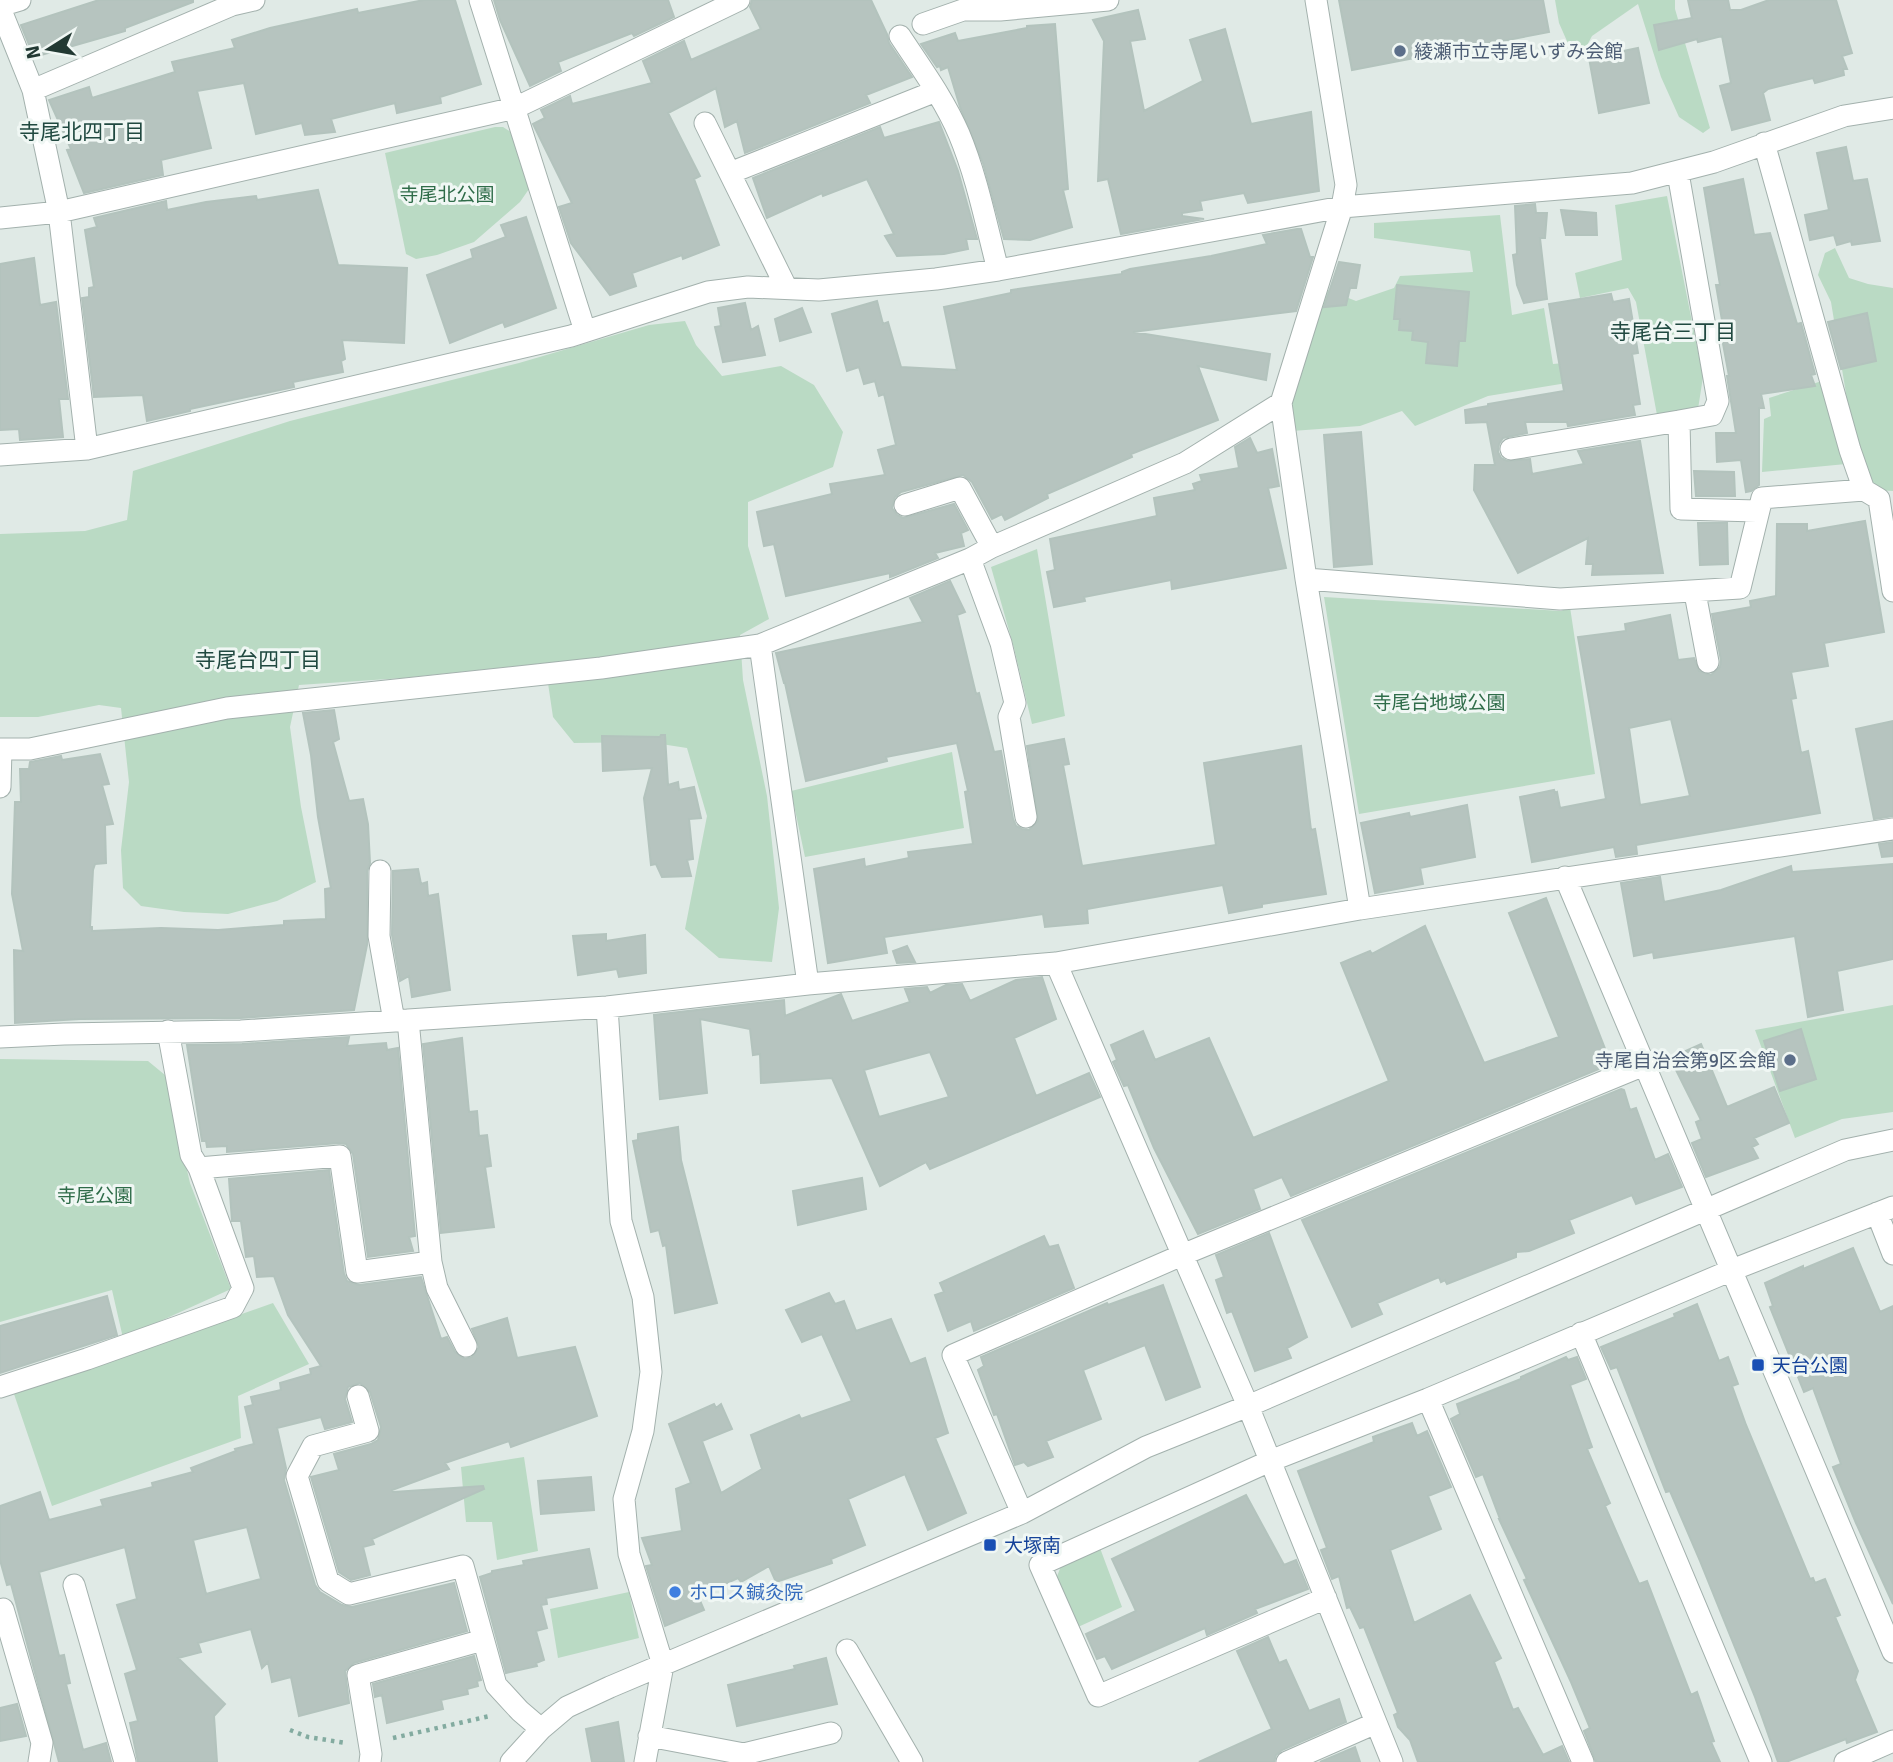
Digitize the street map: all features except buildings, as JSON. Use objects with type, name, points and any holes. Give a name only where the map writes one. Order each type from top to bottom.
[{"type":"street","points":[[20,0],[0,7],[33,90],[59,212],[87,449]]},
{"type":"street","points":[[33,90],[232,5],[254,0]]},
{"type":"street","points":[[480,0],[585,331]]},
{"type":"street","points":[[0,218],[59,212],[515,108],[739,0]]},
{"type":"street","points":[[923,24],[961,5],[1000,10],[1108,0]]},
{"type":"street","points":[[1316,0],[1346,186],[1342,207],[1281,403],[1360,909]]},
{"type":"street","points":[[900,36],[936,91],[958,132],[974,172],[998,270]]},
{"type":"street","points":[[730,173],[936,91]]},
{"type":"street","points":[[0,455],[87,449],[585,331],[708,292],[748,287],[837,289],[998,270],[1342,207],[1632,183],[1714,162],[1844,116],[1893,108]]},
{"type":"street","points":[[705,123],[786,287]]},
{"type":"street","points":[[1765,143],[1850,450],[1864,490]]},
{"type":"street","points":[[1511,449],[1712,415],[1718,401],[1678,173]]},
{"type":"street","points":[[0,787],[0,749],[30,749],[227,708],[601,668],[760,645],[970,559],[1185,463],[1281,403]]},
{"type":"street","points":[[1679,421],[1681,509],[1757,512]]},
{"type":"street","points":[[905,505],[960,488],[992,547]]},
{"type":"street","points":[[1307,579],[1560,599],[1741,589],[1762,498],[1864,490],[1879,499],[1893,591]]},
{"type":"street","points":[[970,559],[1001,643],[1015,704],[1009,717],[1026,817]]},
{"type":"street","points":[[1695,593],[1708,662]]},
{"type":"street","points":[[760,645],[808,984]]},
{"type":"street","points":[[0,1037],[242,1031],[607,1007],[808,984],[1056,963],[1360,909],[1893,829]]},
{"type":"street","points":[[380,871],[379,936],[401,1020],[431,1262],[437,1288],[466,1346]]},
{"type":"street","points":[[1565,877],[1893,1652]]},
{"type":"street","points":[[1056,963],[1248,1406],[1392,1762]]},
{"type":"street","points":[[607,1007],[621,1221],[643,1297],[651,1372],[643,1431],[624,1499],[629,1554],[663,1665],[645,1762]]},
{"type":"street","points":[[0,1387],[233,1307],[243,1288],[200,1168],[191,1155],[168,1031]]},
{"type":"street","points":[[1022,1513],[953,1355],[1182,1255],[1644,1065]]},
{"type":"street","points":[[511,1762],[541,1728],[568,1707],[610,1687],[1022,1513],[1146,1447],[1248,1406],[1845,1150],[1893,1140]]},
{"type":"street","points":[[200,1168],[340,1156],[357,1272],[431,1262]]},
{"type":"street","points":[[1326,1598],[1098,1696],[1040,1565],[1270,1461],[1428,1399],[1732,1269],[1885,1210],[1893,1254]]},
{"type":"street","points":[[1581,1333],[1761,1762]]},
{"type":"street","points":[[358,1396],[368,1431],[313,1446],[297,1476],[328,1581],[349,1594],[463,1566],[496,1685],[520,1711],[541,1728]]},
{"type":"street","points":[[1428,1399],[1583,1762]]},
{"type":"street","points":[[74,1585],[125,1762]]},
{"type":"street","points":[[3,1609],[42,1743],[39,1762]]},
{"type":"street","points":[[369,1753],[358,1675],[483,1640]]},
{"type":"street","points":[[847,1650],[912,1762]]},
{"type":"street","points":[[1287,1762],[1376,1723]]},
{"type":"street","points":[[649,1736],[744,1754],[831,1733]]},
{"type":"street","points":[[1845,1762],[1893,1741]]},
{"type":"path","points":[[290,1730],[369,1753],[503,1713]]},
{"type":"green space","points":[[1555,0],[1675,0],[1675,9],[1710,128],[1703,133],[1679,117],[1661,77],[1638,4],[1592,36],[1583,53],[1570,48],[1559,23]]},
{"type":"green space","name":"寺尾北公園","points":[[503,127],[514,134],[529,189],[520,202],[474,242],[416,259],[406,254],[385,153]]},
{"type":"green space","points":[[1667,196],[1703,377],[1698,409],[1657,415],[1636,302],[1628,288],[1580,298],[1575,273],[1622,260],[1615,205]]},
{"type":"green space","points":[[1500,215],[1512,315],[1544,308],[1553,364],[1575,362],[1579,381],[1488,396],[1415,426],[1402,411],[1360,426],[1292,431],[1291,403],[1328,290],[1356,301],[1394,288],[1400,276],[1473,272],[1470,251],[1374,238],[1374,223]]},
{"type":"green space","points":[[1835,248],[1849,278],[1893,288],[1893,491],[1875,490],[1852,430],[1831,302],[1818,275],[1825,253]]},
{"type":"green space","points":[[685,321],[696,345],[722,376],[781,366],[814,385],[843,432],[833,467],[748,502],[748,546],[769,619],[740,635],[743,680],[767,796],[779,908],[772,962],[719,958],[685,929],[707,816],[687,748],[648,742],[574,743],[553,717],[545,663],[403,678],[299,685],[290,727],[301,807],[316,882],[277,901],[228,914],[141,906],[123,888],[121,850],[129,782],[121,708],[99,705],[38,717],[0,717],[0,534],[85,531],[127,520],[133,471],[290,421],[519,363],[649,325]]},
{"type":"green space","points":[[1825,380],[1846,464],[1762,472],[1764,419],[1771,416],[1769,398]]},
{"type":"green space","points":[[1037,549],[1065,716],[1032,724],[991,567]]},
{"type":"green space","name":"寺尾台地域公園","points":[[1324,597],[1561,611],[1570,607],[1595,774],[1359,814]]},
{"type":"green space","points":[[952,752],[964,828],[805,857],[791,791]]},
{"type":"green space","points":[[1893,1005],[1893,1112],[1842,1119],[1795,1138],[1755,1030]]},
{"type":"green space","name":"寺尾公園","points":[[0,1059],[148,1061],[165,1075],[190,1183],[231,1289],[123,1338],[112,1290],[0,1322]]},
{"type":"green space","points":[[273,1303],[309,1364],[238,1396],[241,1438],[52,1506],[14,1394]]},
{"type":"green space","points":[[524,1457],[538,1551],[497,1560],[492,1522],[466,1522],[461,1467]]},
{"type":"green space","points":[[1100,1548],[1122,1607],[1078,1627],[1056,1579],[1061,1566]]},
{"type":"green space","points":[[629,1592],[639,1638],[558,1658],[550,1609]]},
{"type":"place","name":"綾瀬市立寺尾いずみ会館","points":[[1400,51]]},
{"type":"place","name":"寺尾自治会第9区会館","points":[[1790,1060]]},
{"type":"place","name":"天台公園","points":[[1758,1365]]},
{"type":"place","name":"大塚南","points":[[990,1545]]},
{"type":"place","name":"ホロス鍼灸院","points":[[675,1592]]},
{"type":"district","name":"寺尾北四丁目","points":[[82,132]]},
{"type":"district","name":"寺尾台三丁目","points":[[1673,332]]},
{"type":"district","name":"寺尾台四丁目","points":[[258,660]]}]
